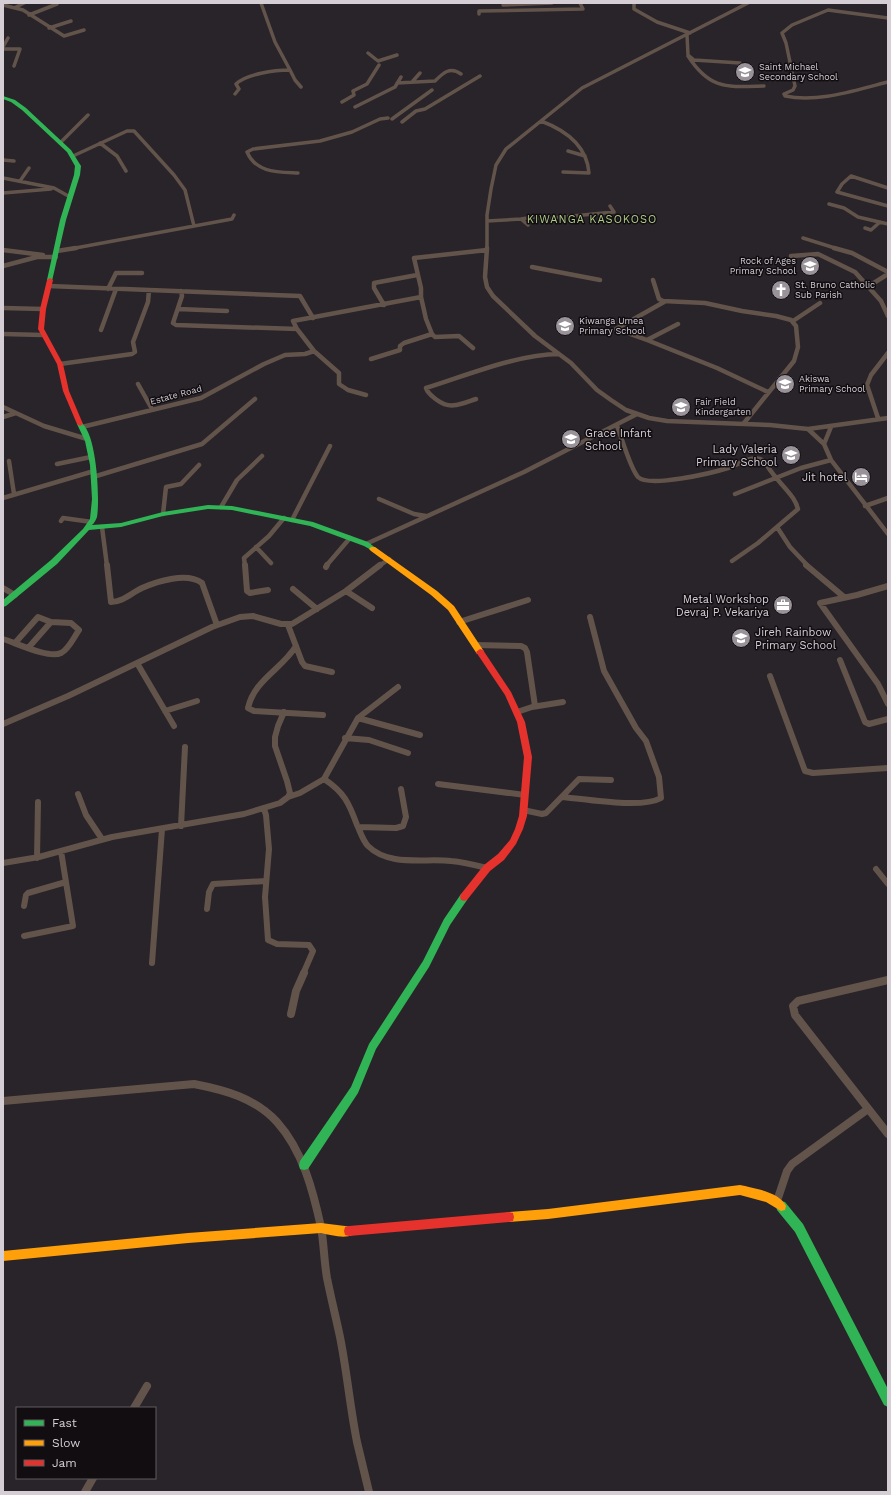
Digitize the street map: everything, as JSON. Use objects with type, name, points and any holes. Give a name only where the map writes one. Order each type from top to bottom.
[{"type":"street","points":[[16,8],[24,3]]},
{"type":"street","points":[[261,3],[275,42],[297,83],[301,87]]},
{"type":"street","points":[[503,5],[552,3]]},
{"type":"street","points":[[479,14],[480,11],[488,10],[583,8],[580,3]]},
{"type":"street","points":[[634,3],[634,9],[651,19],[688,34]]},
{"type":"street","points":[[747,3],[582,88],[512,144],[501,155],[494,174],[487,221],[485,277],[487,287],[492,296],[535,336],[571,363],[597,390],[611,400],[637,414],[649,418],[667,421],[794,426],[808,429],[831,427],[855,421],[888,418]]},
{"type":"street","points":[[29,15],[57,4]]},
{"type":"street","points":[[3,5],[16,8],[65,36],[84,30]]},
{"type":"street","points":[[3,9],[8,6]]},
{"type":"street","points":[[888,18],[825,10],[792,25],[782,33],[786,43],[795,86],[793,90],[784,94],[785,96],[794,98],[812,97],[888,82]]},
{"type":"street","points":[[49,28],[71,21]]},
{"type":"street","points":[[688,34],[688,56],[696,70],[713,83],[728,86],[764,86]]},
{"type":"street","points":[[8,38],[3,48],[20,49],[14,66]]},
{"type":"street","points":[[368,53],[378,60],[397,55]]},
{"type":"street","points":[[688,56],[694,60],[740,63]]},
{"type":"street","points":[[342,102],[354,96],[355,94],[353,91],[367,84],[379,65]]},
{"type":"street","points":[[235,94],[239,89],[236,84],[241,79],[277,70],[290,70]]},
{"type":"street","points":[[397,84],[435,81],[441,73],[447,70],[457,71],[461,74]]},
{"type":"street","points":[[412,82],[420,73]]},
{"type":"street","points":[[402,122],[416,111],[425,110],[480,76]]},
{"type":"street","points":[[355,107],[393,88],[401,77]]},
{"type":"street","points":[[298,173],[264,170],[249,159],[247,152],[253,149],[320,141],[352,132],[380,118],[390,119],[432,90]]},
{"type":"street","points":[[3,97],[21,106],[60,143],[77,162],[78,170],[54,255],[50,286],[41,329],[60,364],[66,391],[87,439],[91,457],[95,499],[90,525],[66,552],[3,604]]},
{"type":"street","points":[[60,143],[88,115]]},
{"type":"street","points":[[540,121],[555,126],[584,151],[589,166],[589,173],[563,172]]},
{"type":"street","points":[[73,156],[128,131],[134,131],[174,175],[184,190],[194,226]]},
{"type":"street","points":[[100,143],[117,156],[126,171]]},
{"type":"street","points":[[568,151],[585,156]]},
{"type":"street","points":[[3,160],[14,161]]},
{"type":"street","points":[[20,181],[29,168]]},
{"type":"street","points":[[888,188],[851,176],[842,184],[837,192],[888,206]]},
{"type":"street","points":[[3,178],[54,188],[70,197]]},
{"type":"street","points":[[3,193],[54,188]]},
{"type":"street","points":[[829,204],[844,208],[858,217],[888,224]]},
{"type":"street","points":[[487,221],[534,217],[542,219],[614,212],[610,206]]},
{"type":"street","points":[[3,266],[133,236],[232,219],[234,216]]},
{"type":"street","points":[[521,219],[528,225]]},
{"type":"street","points":[[865,228],[871,230],[880,222]]},
{"type":"street","points":[[803,238],[852,253],[888,273],[869,286]]},
{"type":"street","points":[[3,250],[54,255]]},
{"type":"street","points":[[432,334],[421,297],[421,288],[414,258],[487,250]]},
{"type":"street","points":[[790,256],[818,254],[856,272],[881,301],[888,316]]},
{"type":"street","points":[[532,268],[600,280]]},
{"type":"street","points":[[108,289],[116,272],[142,273]]},
{"type":"street","points":[[384,305],[374,288],[374,283],[417,274]]},
{"type":"street","points":[[653,280],[660,299],[664,302]]},
{"type":"street","points":[[50,286],[300,296],[313,318]]},
{"type":"street","points":[[101,330],[116,289]]},
{"type":"street","points":[[60,364],[132,354],[135,352],[133,342],[148,302],[149,290]]},
{"type":"street","points":[[181,291],[182,296],[173,323],[176,325],[297,330]]},
{"type":"street","points":[[366,395],[351,392],[338,384],[340,376],[338,373],[314,351],[297,330],[293,321],[421,297]]},
{"type":"street","points":[[744,424],[794,361],[796,355],[797,333],[796,326],[793,321],[776,316],[742,311],[705,303],[664,302],[616,329],[717,368],[768,392]]},
{"type":"street","points":[[793,321],[820,303]]},
{"type":"street","points":[[3,308],[44,309]]},
{"type":"street","points":[[178,309],[227,311]]},
{"type":"street","points":[[647,340],[678,324]]},
{"type":"street","points":[[3,334],[43,335]]},
{"type":"street","points":[[371,359],[400,350],[400,346],[404,343],[432,334],[440,337],[456,334],[461,335],[473,348]]},
{"type":"street","name":"Estate Road","points":[[82,427],[204,397],[252,370],[286,355],[306,354],[314,351]]},
{"type":"street","points":[[878,418],[867,385],[871,375],[888,353]]},
{"type":"street","points":[[476,399],[452,407],[447,407],[427,392],[426,388],[517,360],[545,354],[559,354]]},
{"type":"street","points":[[138,384],[152,409]]},
{"type":"street","points":[[3,498],[202,444],[255,399]]},
{"type":"street","points":[[3,407],[69,435],[87,439]]},
{"type":"street","points":[[3,417],[16,413]]},
{"type":"street","points":[[366,544],[524,472],[617,426],[637,414]]},
{"type":"street","points":[[617,426],[633,469],[636,474],[644,480],[658,481],[723,470],[758,458],[763,460],[775,478],[794,499],[798,509],[758,543],[732,562]]},
{"type":"street","points":[[824,444],[831,427]]},
{"type":"street","points":[[808,429],[824,444],[831,460],[888,534]]},
{"type":"street","points":[[292,520],[330,446]]},
{"type":"street","points":[[221,507],[237,480],[262,456]]},
{"type":"street","points":[[57,464],[91,457]]},
{"type":"street","points":[[735,494],[801,468],[831,460]]},
{"type":"street","points":[[9,461],[14,494]]},
{"type":"street","points":[[162,514],[166,487],[182,484],[199,465]]},
{"type":"street","points":[[865,506],[888,498]]},
{"type":"street","points":[[379,499],[414,514],[426,516]]},
{"type":"street","points":[[61,521],[63,518],[102,527],[131,523],[162,514],[200,508],[221,507],[311,524],[366,544],[443,599],[500,682],[517,712],[524,733],[528,757],[523,816],[519,830],[513,842],[501,857],[487,868],[447,922],[426,964],[372,1047],[356,1090],[304,1165]]},
{"type":"street","points":[[268,590],[250,593],[247,591],[244,558],[271,534],[284,518]]},
{"type":"street","points":[[102,527],[111,602],[117,602],[150,586],[193,578],[200,581],[202,584],[217,626]]},
{"type":"street","points":[[777,527],[782,537],[811,569],[844,597]]},
{"type":"street","points":[[326,567],[350,538]]},
{"type":"street","points":[[256,547],[271,563]]},
{"type":"street","points":[[3,724],[68,696],[233,619],[248,616],[264,618],[288,625],[346,591],[389,559]]},
{"type":"street","points":[[888,586],[857,595],[820,603],[878,684],[888,704]]},
{"type":"street","points":[[3,588],[15,595]]},
{"type":"street","points":[[293,589],[317,609]]},
{"type":"street","points":[[346,591],[372,608]]},
{"type":"street","points":[[459,622],[528,600]]},
{"type":"street","points":[[3,639],[43,652],[59,654],[79,630],[76,625],[71,623],[51,622],[38,617],[15,642]]},
{"type":"street","points":[[562,797],[642,803],[658,801],[661,798],[659,777],[646,741],[636,728],[604,671],[590,617]]},
{"type":"street","points":[[29,647],[51,622]]},
{"type":"street","points":[[288,625],[305,666],[332,672]]},
{"type":"street","points":[[475,645],[521,646],[525,648],[527,652],[535,706]]},
{"type":"street","points":[[296,646],[289,657],[255,689],[248,708],[250,710],[323,715]]},
{"type":"street","points":[[840,660],[859,711],[865,722],[869,724],[888,719]]},
{"type":"street","points":[[137,663],[174,726]]},
{"type":"street","points":[[770,676],[805,771],[813,773],[888,768]]},
{"type":"street","points":[[3,863],[37,858],[102,840],[244,814],[280,804],[288,797],[300,793],[324,779],[334,763],[345,738],[358,718],[398,687]]},
{"type":"street","points":[[165,710],[197,701]]},
{"type":"street","points":[[517,712],[535,706],[563,702]]},
{"type":"street","points":[[284,712],[274,738],[275,748],[290,788],[288,797]]},
{"type":"street","points":[[358,718],[420,735]]},
{"type":"street","points":[[345,738],[356,738],[370,741],[408,753]]},
{"type":"street","points":[[181,826],[182,771],[185,747]]},
{"type":"street","points":[[324,779],[333,784],[346,796],[365,842],[376,852],[386,856],[403,859],[450,861],[487,868]]},
{"type":"street","points":[[523,810],[542,814],[546,813],[579,779],[611,780]]},
{"type":"street","points":[[438,784],[525,795]]},
{"type":"street","points":[[358,827],[396,828],[403,826],[406,817],[401,789]]},
{"type":"street","points":[[78,794],[86,815],[102,840]]},
{"type":"street","points":[[37,858],[38,802]]},
{"type":"street","points":[[264,809],[266,815],[269,849],[265,904],[268,940],[276,943],[305,943],[312,947],[313,951],[296,991],[291,1014]]},
{"type":"street","points":[[152,963],[162,829]]},
{"type":"street","points":[[24,936],[74,926],[61,851]]},
{"type":"street","points":[[876,869],[888,884]]},
{"type":"street","points":[[207,909],[208,894],[211,886],[214,884],[266,881]]},
{"type":"street","points":[[24,906],[28,892],[66,882]]},
{"type":"street","points":[[888,980],[798,1001],[793,1006],[795,1015],[888,1134]]},
{"type":"street","points":[[3,1101],[194,1084],[216,1088],[236,1094],[253,1102],[268,1112],[292,1142],[304,1165],[321,1228],[326,1277],[340,1337],[357,1440],[369,1492]]},
{"type":"street","points":[[777,1202],[787,1172],[792,1164],[868,1109]]},
{"type":"street","points":[[3,1256],[188,1238],[321,1228],[345,1231],[548,1214],[740,1190],[756,1192],[770,1197],[777,1202],[790,1215],[799,1228],[888,1401]]},
{"type":"street","points":[[135,1407],[147,1386]]},
{"type":"street","points":[[85,1492],[92,1479]]},
{"type":"traffic: fast","points":[[3,97],[13,101],[24,109],[69,151],[78,166],[77,175],[63,220],[50,280]]},
{"type":"traffic: fast","points":[[3,604],[54,562],[85,531],[93,519],[95,499],[93,465],[88,441],[80,424]]},
{"type":"traffic: fast","points":[[88,528],[121,525],[163,514],[208,507],[232,508],[311,524],[366,544],[373,549]]},
{"type":"traffic: fast","points":[[304,1165],[355,1090],[372,1047],[426,964],[447,922],[464,897]]},
{"type":"traffic: fast","points":[[781,1206],[799,1228],[888,1401]]},
{"type":"traffic: slow","points":[[373,549],[434,593],[451,608],[480,652]]},
{"type":"traffic: slow","points":[[509,1217],[548,1214],[740,1190],[768,1197],[781,1206]]},
{"type":"traffic: slow","points":[[3,1256],[188,1238],[321,1228],[336,1231],[349,1231]]},
{"type":"traffic: jam","points":[[50,280],[43,309],[41,329],[60,364],[66,391],[80,424]]},
{"type":"traffic: jam","points":[[464,897],[487,868],[501,857],[513,842],[519,829],[523,816],[528,757],[521,722],[508,694],[480,652]]},
{"type":"traffic: jam","points":[[349,1231],[509,1217]]},
{"type":"place","name":"Saint Michael Secondary School","points":[[745,72]]},
{"type":"place","name":"Rock of Ages Primary School","points":[[810,266]]},
{"type":"place","name":"St. Bruno Catholic Sub Parish","points":[[781,290]]},
{"type":"place","name":"Kiwanga Umea Primary School","points":[[565,326]]},
{"type":"place","name":"Akiswa Primary School","points":[[785,384]]},
{"type":"place","name":"Fair Field Kindergarten","points":[[681,407]]},
{"type":"place","name":"Grace Infant School","points":[[571,439]]},
{"type":"place","name":"Lady Valeria Primary School","points":[[791,455]]},
{"type":"place","name":"Jit hotel","points":[[861,477]]},
{"type":"place","name":"Metal Workshop Devraj P. Vekariya","points":[[783,605]]},
{"type":"place","name":"Jireh Rainbow Primary School","points":[[741,638]]},
{"type":"district","name":"KIWANGA KASOKOSO","points":[[592,219]]}]
